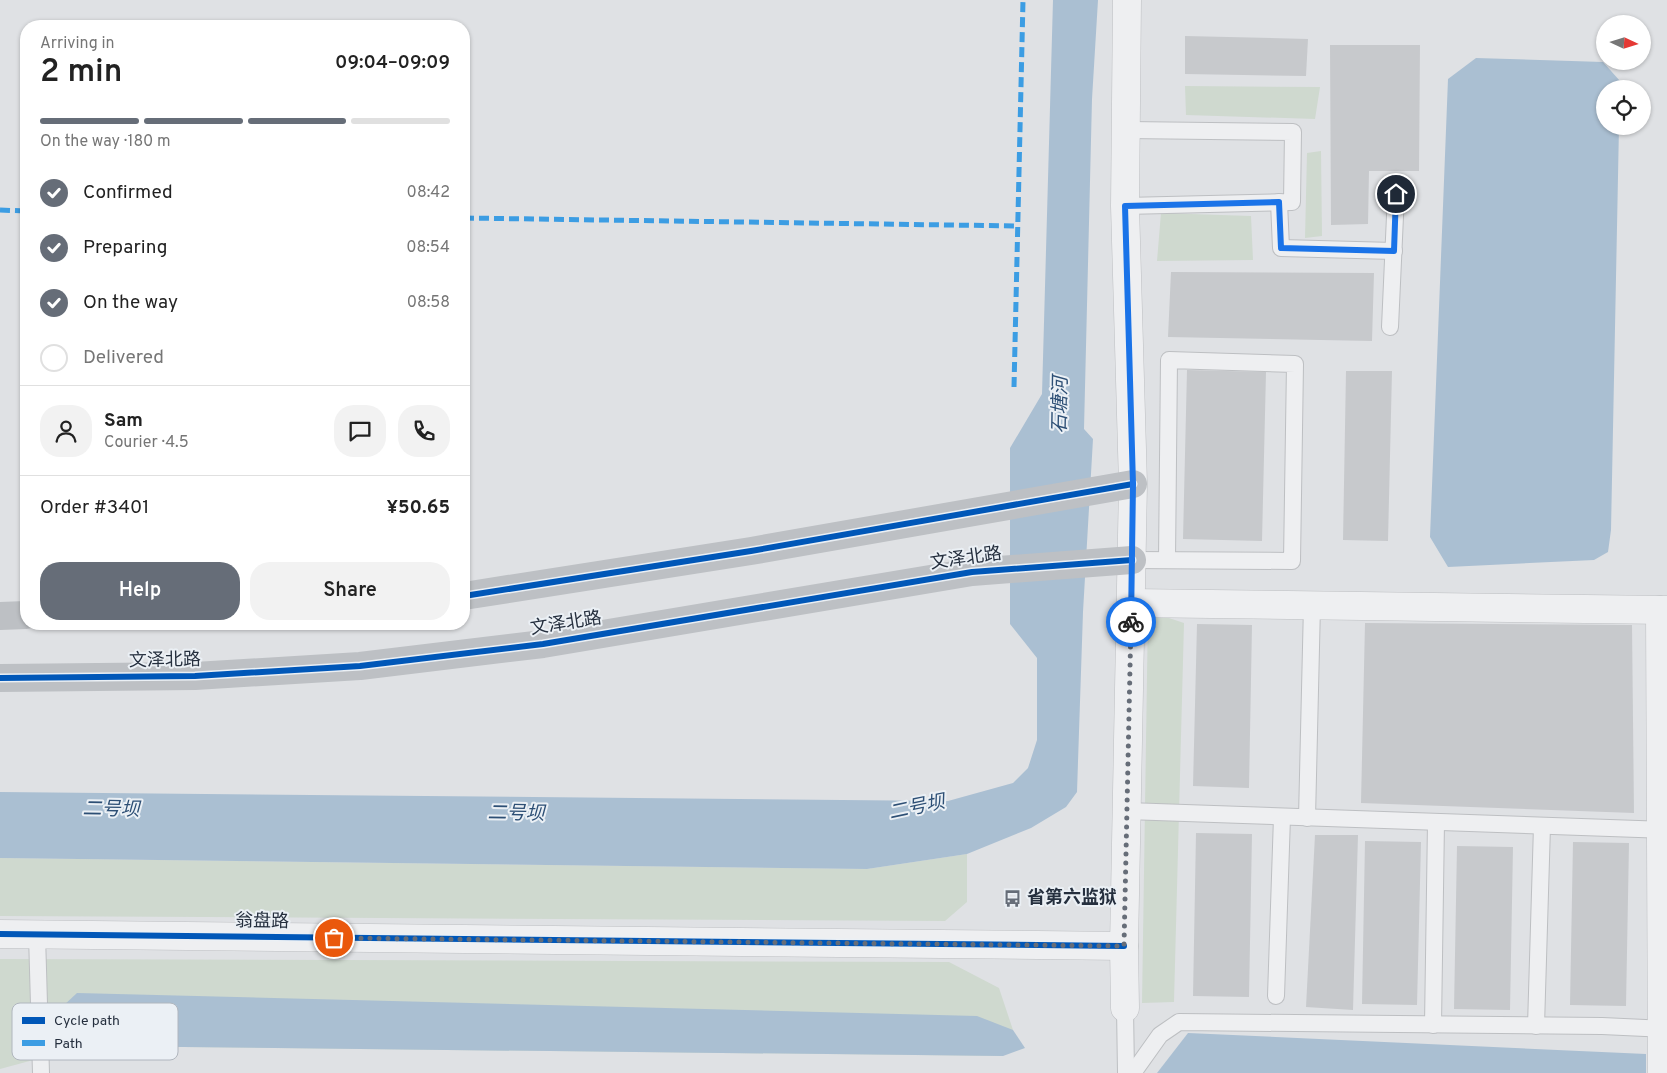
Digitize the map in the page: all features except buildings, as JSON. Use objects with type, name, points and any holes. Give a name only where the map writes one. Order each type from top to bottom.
[{"type":"main road","points":[[470,595],[751,551],[1133,484]]},
{"type":"main road","name":"文泽北路","points":[[0,678],[195,676],[360,666],[543,644],[972,572],[1092,561],[1132,560]]},
{"type":"main road","points":[[0,616],[20,615]]},
{"type":"street","points":[[1125,1008],[1124,946],[1133,484],[1125,206],[1127,0]]},
{"type":"street","points":[[1131,602],[1663,610],[1664,1029],[1662,1073]]},
{"type":"street","name":"翁盘路","points":[[0,934],[1124,946]]},
{"type":"lane","points":[[1125,206],[1292,202],[1293,132],[1127,130]]},
{"type":"lane","points":[[1390,327],[1396,194]]},
{"type":"lane","points":[[1279,202],[1281,248],[1394,251]]},
{"type":"lane","points":[[1132,560],[1292,561],[1295,364],[1169,360],[1167,560]]},
{"type":"lane","points":[[1308,818],[1312,605]]},
{"type":"lane","points":[[1127,811],[1664,830]]},
{"type":"lane","points":[[1276,996],[1282,817]]},
{"type":"lane","points":[[1433,1025],[1436,822]]},
{"type":"lane","points":[[1536,1026],[1542,826]]},
{"type":"lane","points":[[37,935],[39,1003]]},
{"type":"lane","points":[[1125,1008],[1126,1073]]},
{"type":"lane","points":[[1133,1073],[1160,1036],[1179,1022],[1664,1029]]},
{"type":"lane","points":[[41,1060],[41,1073]]},
{"type":"shaded area","points":[[1185,86],[1320,87],[1315,119],[1186,115]]},
{"type":"shaded area","points":[[1321,151],[1322,236],[1305,238],[1307,153]]},
{"type":"shaded area","points":[[1161,213],[1251,216],[1253,260],[1157,261]]},
{"type":"shaded area","points":[[1148,611],[1184,623],[1174,1002],[1142,1003]]},
{"type":"shaded area","points":[[967,854],[967,902],[945,921],[0,916],[0,858],[867,869]]},
{"type":"shaded area","points":[[0,959],[949,962],[999,988],[1013,1030],[1003,1056],[178,1047],[178,1003],[12,1003],[12,1060],[33,1060],[0,1069]]},
{"type":"water","points":[[1053,0],[1098,0],[1092,99],[1084,429],[1093,439],[1083,612],[1077,792],[1066,807],[1031,828],[967,854],[867,869],[0,858],[0,792],[948,801],[1013,783],[1028,768],[1037,740],[1037,658],[1010,624],[1010,448],[1042,394]]},
{"type":"water","points":[[1476,58],[1596,62],[1596,70],[1610,70],[1619,80],[1596,80],[1596,135],[1619,135],[1611,530],[1608,552],[1594,560],[1448,567],[1430,537],[1448,79]]},
{"type":"water","points":[[77,993],[977,1016],[1013,1030],[1025,1048],[1003,1056],[178,1047],[178,1003],[66,1003]]},
{"type":"water","points":[[1188,1033],[1646,1054],[1646,1073],[1157,1073]]},
{"type":"marked path","points":[[1014,387],[1023,0]]},
{"type":"marked path","points":[[0,210],[20,211]]},
{"type":"marked path","points":[[470,218],[1018,226]]},
{"type":"cycle path","points":[[470,595],[751,551],[1133,484]]},
{"type":"cycle path","points":[[0,678],[195,676],[360,666],[543,644],[972,572],[1132,560]]},
{"type":"cycle path","points":[[0,934],[1124,946]]},
{"type":"way so far","points":[[334,938],[1124,946],[1131,622]]},
{"type":"place","name":"省第六监狱","points":[[1013,898]]},
{"type":"route","points":[[1131,622],[1133,484],[1125,206],[1279,202],[1281,248],[1394,251],[1396,194]]},
{"type":"water label","name":"石塘河","points":[[1061,405]]},
{"type":"water label","name":"二号坝","points":[[917,808]]},
{"type":"water label","name":"二号坝","points":[[111,810]]},
{"type":"water label","name":"二号坝","points":[[516,814]]}]
